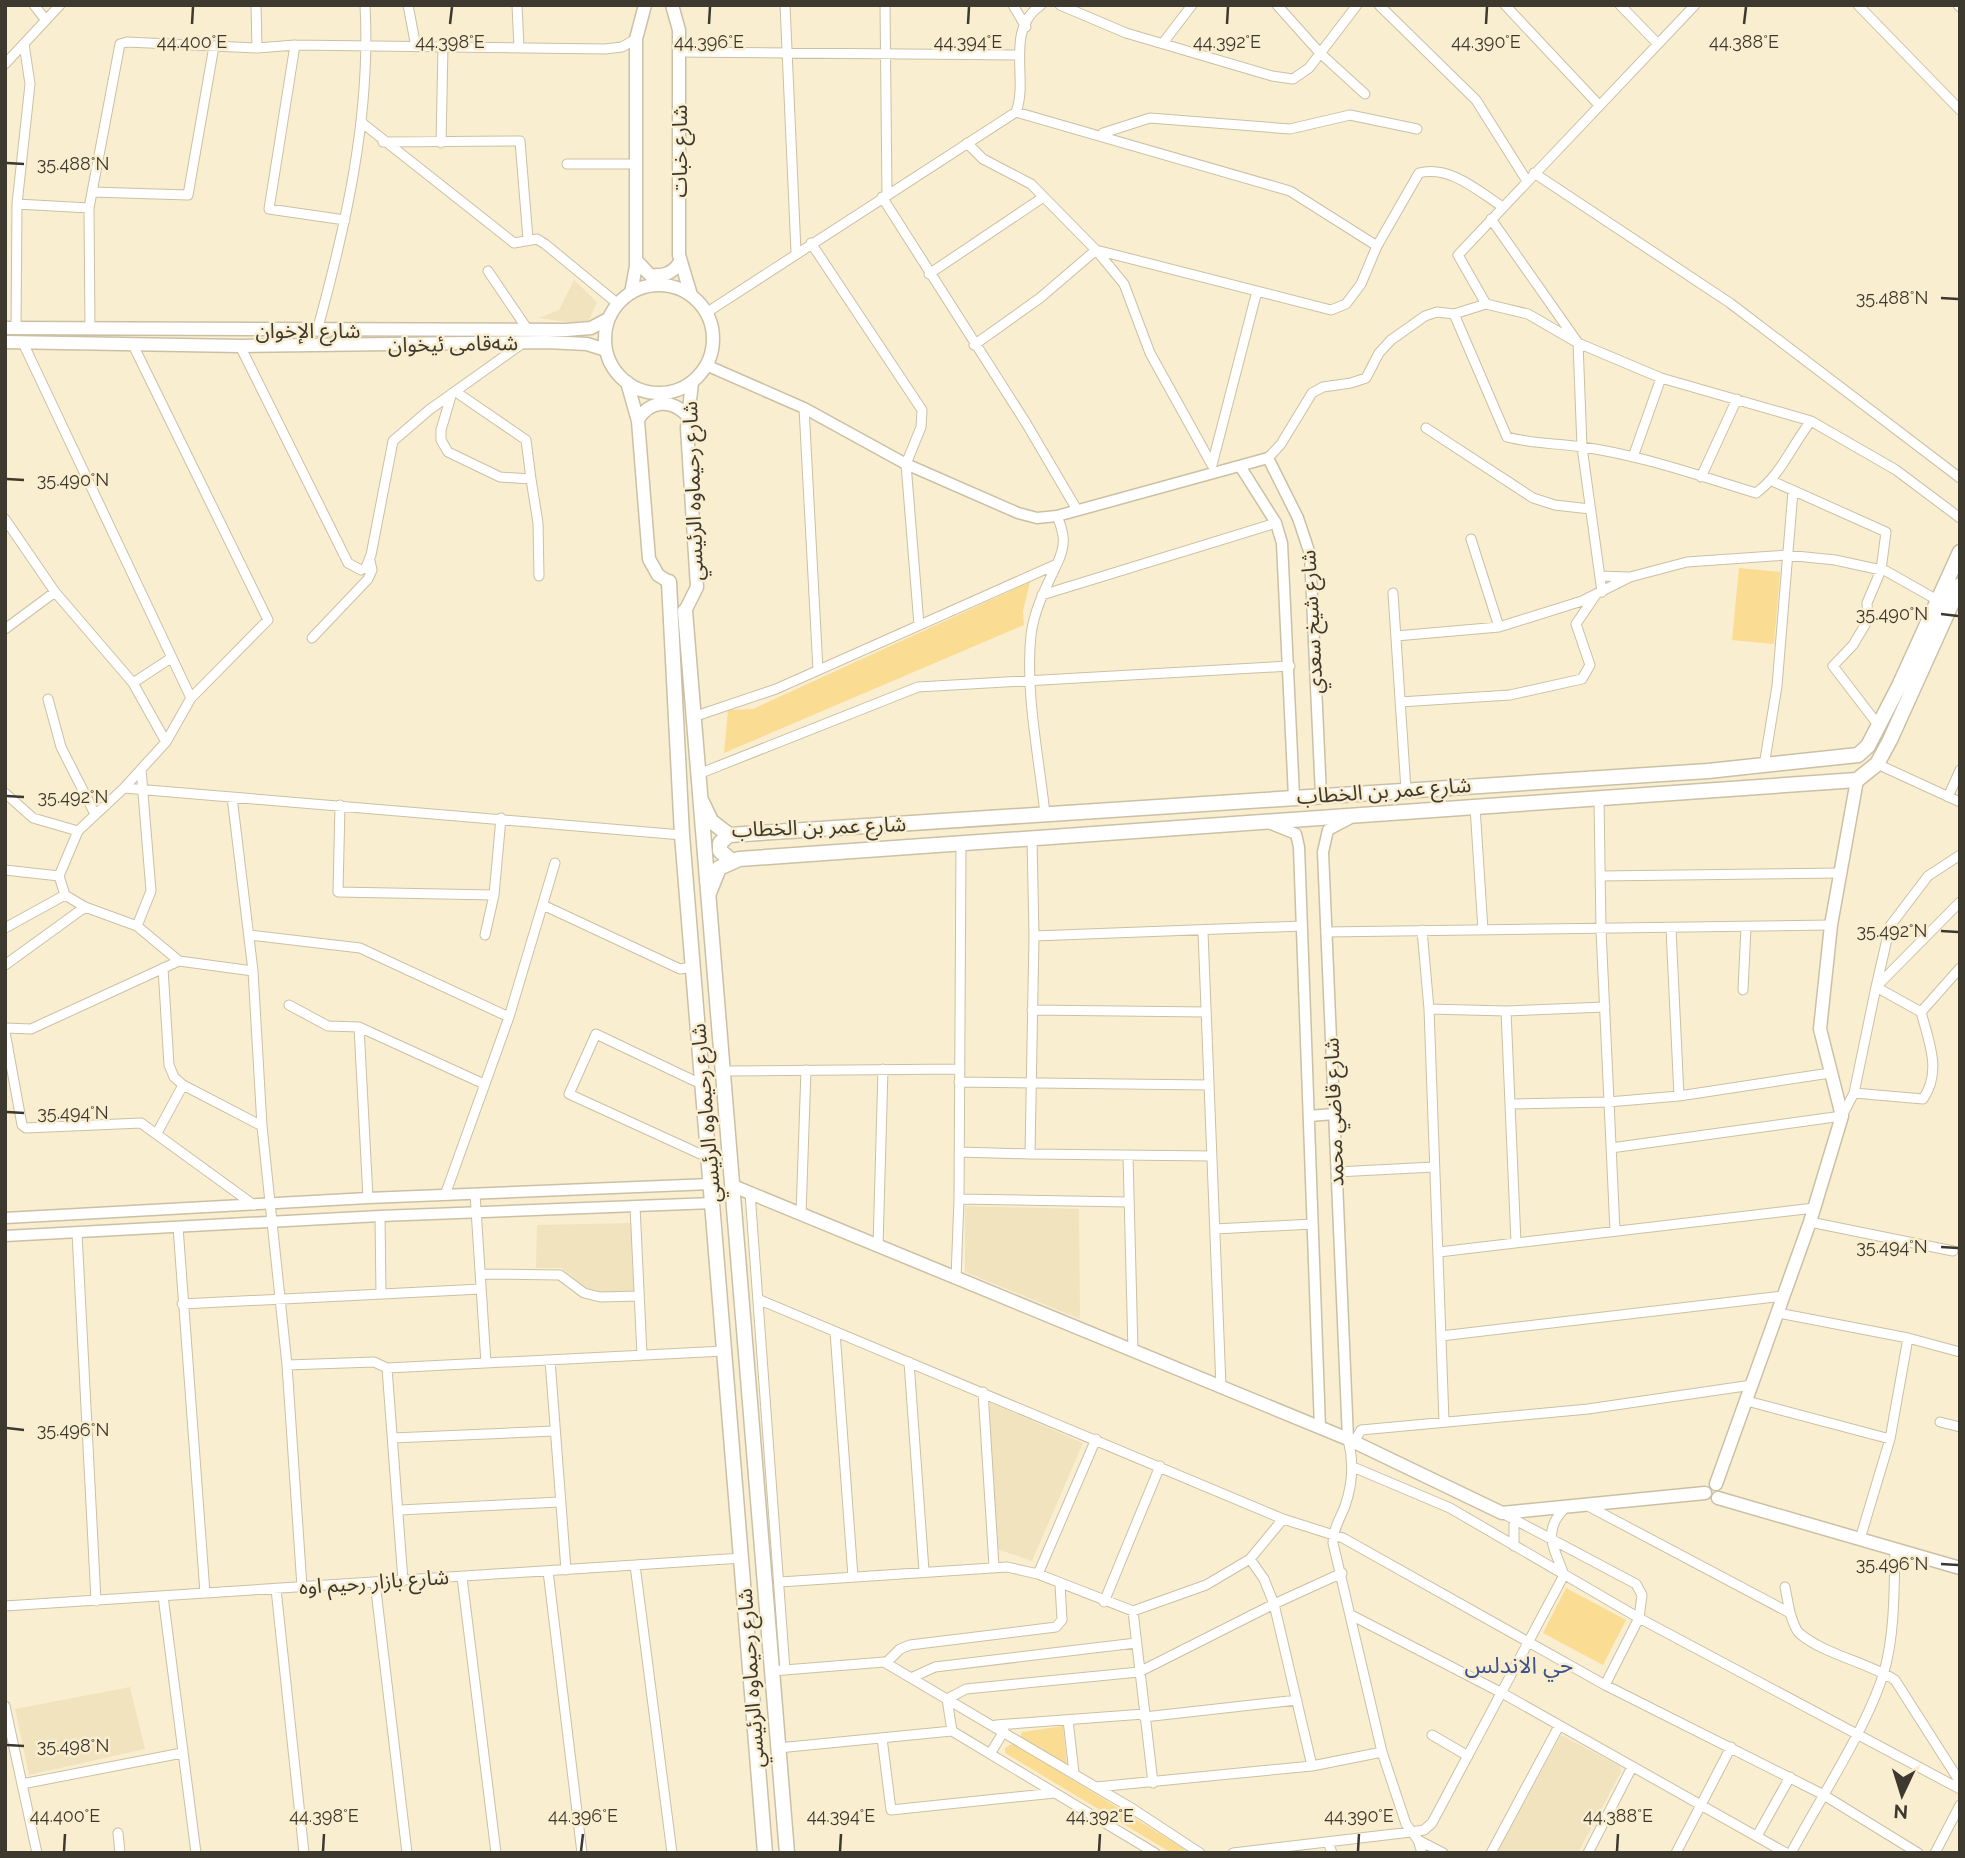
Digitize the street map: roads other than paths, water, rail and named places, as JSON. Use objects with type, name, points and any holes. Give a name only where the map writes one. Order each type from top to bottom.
[{"type":"main road","points":[[631,293],[636,260],[636,39],[645,5]]},
{"type":"main road","name":"شارع خبات","points":[[672,5],[679,25],[680,51],[680,262],[691,295]]},
{"type":"main road","points":[[636,260],[650,275],[662,276],[672,272],[680,262]]},
{"type":"main road","points":[[664,285],[691,295],[706,313],[713,344],[706,365],[692,382],[666,393],[639,389],[626,382],[613,368],[606,350],[608,319],[618,304],[631,293],[645,287],[664,285]]},
{"type":"main road","name":"شارع الإخوان","points":[[11,328],[526,336],[584,329],[608,319]]},
{"type":"main road","points":[[584,329],[591,337],[587,344]]},
{"type":"main road","points":[[172,331],[172,345]]},
{"type":"main road","name":"شەقامی ئیخوان","points":[[5,342],[240,346],[526,336],[587,344],[606,350]]},
{"type":"main road","name":"شارع رحيماوه الرئيسي","points":[[626,382],[638,419],[649,559],[658,575],[669,582],[682,835],[765,1853]]},
{"type":"main road","name":"شارع رحيماوه الرئيسي","points":[[692,382],[687,415],[697,587],[685,611],[701,773],[733,1186],[778,1670],[778,1748],[787,1853]]},
{"type":"main road","points":[[638,419],[643,411],[661,403],[680,408],[687,415]]},
{"type":"main road","name":"شارع عمر بن الخطاب","points":[[701,800],[711,821],[729,835],[1764,766],[1858,755],[1868,746],[1879,726],[1960,552]]},
{"type":"main road","points":[[1716,1483],[1810,1222],[1842,1116],[1820,1030],[1831,925],[1857,780],[1877,764],[1960,585]]},
{"type":"main road","points":[[1646,774],[1648,795]]},
{"type":"main road","name":"شارع عمر بن الخطاب","points":[[709,893],[714,874],[732,861],[1857,780]]},
{"type":"main road","points":[[1542,781],[1544,802]]},
{"type":"main road","points":[[1122,809],[1123,832]]},
{"type":"main road","points":[[856,827],[859,851]]},
{"type":"main road","points":[[729,835],[720,843],[720,852],[732,861]]},
{"type":"main road","points":[[698,1027],[714,1037],[721,1026]]},
{"type":"main road","points":[[701,1058],[713,1047],[719,1049],[724,1065]]},
{"type":"main road","points":[[733,1186],[1351,1440],[1508,1516],[1566,1507],[1705,1493]]},
{"type":"main road","points":[[1705,1493],[1707,1485],[1716,1483]]},
{"type":"main road","points":[[1716,1483],[1721,1489],[1718,1498]]},
{"type":"main road","points":[[1705,1493],[1711,1500],[1718,1498],[1960,1568]]},
{"type":"street","points":[[34,5],[45,19]]},
{"type":"street","points":[[5,64],[60,5]]},
{"type":"street","points":[[256,5],[257,48]]},
{"type":"street","points":[[317,331],[345,220],[361,122],[367,46],[365,5]]},
{"type":"street","points":[[408,5],[416,47]]},
{"type":"street","points":[[516,5],[519,48]]},
{"type":"street","points":[[785,5],[796,252]]},
{"type":"street","points":[[885,5],[885,196],[929,274],[1026,422],[1076,508]]},
{"type":"street","points":[[1013,5],[1026,26]]},
{"type":"street","points":[[706,313],[796,252],[1016,112],[1020,102],[1018,55],[1026,26],[1041,5]]},
{"type":"street","points":[[1060,5],[1078,9],[1126,33],[1272,76],[1293,79],[1301,76],[1357,5]]},
{"type":"street","points":[[1163,43],[1192,5]]},
{"type":"street","points":[[1277,5],[1320,53],[1365,94]]},
{"type":"street","points":[[1380,5],[1476,100],[1527,181]]},
{"type":"street","points":[[1505,5],[1600,105]]},
{"type":"street","points":[[1620,5],[1658,44]]},
{"type":"street","points":[[1486,304],[1458,255],[1695,5]]},
{"type":"street","points":[[1858,5],[1960,110]]},
{"type":"street","points":[[90,329],[89,208],[120,44],[128,42],[257,48],[295,45],[614,49],[636,39]]},
{"type":"street","points":[[11,328],[17,204],[30,84],[24,44]]},
{"type":"street","points":[[295,45],[269,209],[345,220]]},
{"type":"street","points":[[92,192],[188,194],[214,46]]},
{"type":"street","points":[[440,143],[443,47]]},
{"type":"street","points":[[680,51],[885,51],[1018,55]]},
{"type":"street","points":[[1016,112],[1101,134],[1290,191],[1377,246]]},
{"type":"street","points":[[1101,134],[1150,118],[1290,129],[1350,114],[1417,130]]},
{"type":"street","points":[[361,122],[514,243],[528,239],[545,244],[618,304]]},
{"type":"street","points":[[383,142],[520,141],[528,239]]},
{"type":"street","points":[[967,143],[983,159],[1031,184],[1042,198],[1097,250],[1124,284],[1150,353],[1211,470]]},
{"type":"street","points":[[567,164],[635,164]]},
{"type":"street","points":[[1097,250],[1331,310],[1346,304],[1361,284],[1377,246],[1419,173],[1431,170],[1445,172],[1503,206]]},
{"type":"street","points":[[1534,173],[1730,303],[1960,478]]},
{"type":"street","points":[[929,274],[1042,198]]},
{"type":"street","points":[[17,204],[89,208]]},
{"type":"street","points":[[1491,219],[1578,343],[1582,447],[1600,576],[1598,594],[1576,624]]},
{"type":"street","points":[[811,243],[922,410],[921,427],[906,464],[919,625]]},
{"type":"street","points":[[974,345],[1040,298],[1097,250]]},
{"type":"street","points":[[312,638],[368,579],[372,570],[370,561],[393,441],[526,336],[488,271]]},
{"type":"street","points":[[1211,470],[1257,291]]},
{"type":"street","points":[[706,365],[804,408],[906,464],[1018,513],[1037,518],[1056,516],[1211,470],[1268,458],[1281,444],[1312,393],[1323,387],[1359,382],[1366,378],[1379,353],[1402,330],[1437,312],[1454,314],[1486,304],[1528,314],[1578,343],[1661,378],[1811,421],[1896,470],[1960,518]]},
{"type":"street","points":[[1454,314],[1507,437],[1534,444],[1582,447],[1633,457],[1756,493],[1772,481],[1792,444],[1811,421]]},
{"type":"street","points":[[23,343],[191,698]]},
{"type":"street","points":[[133,345],[268,621],[191,698],[166,742],[124,788],[78,831],[59,876],[65,895],[85,907],[137,926],[179,961]]},
{"type":"street","points":[[240,346],[348,563],[360,569],[370,561]]},
{"type":"street","points":[[1633,457],[1661,378]]},
{"type":"street","points":[[453,394],[441,440],[448,452],[500,477],[531,479]]},
{"type":"street","points":[[453,394],[526,440],[538,523],[538,576]]},
{"type":"street","points":[[1701,477],[1737,400]]},
{"type":"street","points":[[804,408],[818,670]]},
{"type":"street","points":[[1426,428],[1533,498],[1555,505],[1590,509]]},
{"type":"street","name":"شارع شيخ سعدي","points":[[1268,458],[1298,517],[1310,554],[1321,796]]},
{"type":"street","name":"شارع شيخ سعدي","points":[[1240,466],[1276,523],[1282,543],[1290,666],[1294,797]]},
{"type":"street","points":[[1772,481],[1886,532],[1881,570],[1867,603],[1868,620],[1853,645],[1832,666],[1879,726]]},
{"type":"street","points":[[1764,766],[1777,686],[1793,491]]},
{"type":"street","points":[[1045,814],[1031,681],[1031,635],[1042,595],[1064,549],[1064,533],[1056,516]]},
{"type":"street","points":[[5,519],[55,592],[133,683],[166,742]]},
{"type":"street","points":[[1042,595],[1276,523]]},
{"type":"street","points":[[1471,539],[1499,627]]},
{"type":"street","points":[[1396,636],[1499,627],[1598,594],[1630,577],[1687,562],[1786,555],[1835,560],[1881,570],[1939,601]]},
{"type":"street","points":[[695,716],[776,689],[1057,564]]},
{"type":"street","points":[[1600,576],[1630,577]]},
{"type":"street","points":[[5,629],[55,592]]},
{"type":"street","points":[[1394,593],[1405,790]]},
{"type":"street","points":[[1400,702],[1510,695],[1582,679],[1590,665],[1568,605]]},
{"type":"street","points":[[133,683],[171,658]]},
{"type":"street","points":[[701,773],[918,687],[1290,666]]},
{"type":"street","points":[[48,699],[61,747],[94,814]]},
{"type":"street","points":[[1877,764],[1960,802]]},
{"type":"street","points":[[137,926],[151,891],[141,769]]},
{"type":"street","points":[[1948,797],[1960,770]]},
{"type":"street","points":[[124,788],[682,835]]},
{"type":"street","points":[[5,793],[33,818],[78,831]]},
{"type":"street","points":[[232,797],[253,971],[262,1126],[287,1365],[302,1587]]},
{"type":"street","points":[[1599,799],[1601,930],[1615,1231]]},
{"type":"street","points":[[340,805],[338,892],[494,895]]},
{"type":"street","points":[[1475,807],[1483,930]]},
{"type":"street","name":"شارع قاضي محمد","points":[[1351,1440],[1336,1172],[1324,836],[1338,822],[1368,815]]},
{"type":"street","points":[[485,935],[494,895],[501,818]]},
{"type":"street","name":"شارع قاضي محمد","points":[[1257,823],[1279,825],[1296,834],[1302,926],[1320,1427]]},
{"type":"street","points":[[1030,1154],[1034,936],[1032,839]]},
{"type":"street","points":[[956,1278],[961,844]]},
{"type":"street","points":[[1611,1148],[1842,1116],[1854,1093],[1890,926],[1928,876],[1960,855]]},
{"type":"street","points":[[445,1195],[509,1017],[545,906],[555,863]]},
{"type":"street","points":[[5,870],[59,876]]},
{"type":"street","points":[[1600,876],[1840,873]]},
{"type":"street","points":[[5,928],[65,895]]},
{"type":"street","points":[[1876,987],[1960,902]]},
{"type":"street","points":[[545,906],[680,969],[693,967]]},
{"type":"street","points":[[5,965],[85,907]]},
{"type":"street","points":[[1326,932],[1831,925]]},
{"type":"street","points":[[1034,936],[1203,932],[1302,926]]},
{"type":"street","points":[[1742,990],[1746,927]]},
{"type":"street","points":[[1671,929],[1679,1096]]},
{"type":"street","points":[[1422,930],[1429,1009],[1444,1421]]},
{"type":"street","points":[[1203,932],[1221,1387]]},
{"type":"street","points":[[248,935],[360,948],[509,1017]]},
{"type":"street","points":[[253,971],[179,961],[31,1028],[5,1030],[22,1125],[26,1129],[141,1123],[256,1206]]},
{"type":"street","points":[[163,968],[169,1065],[174,1077],[183,1085],[262,1126]]},
{"type":"street","points":[[1921,1012],[1960,968]]},
{"type":"street","points":[[1854,1093],[1923,1099],[1933,1083],[1934,1060],[1921,1012],[1876,987]]},
{"type":"street","points":[[289,1004],[328,1026],[359,1027],[484,1084]]},
{"type":"street","points":[[1429,1009],[1506,1012],[1605,1007]]},
{"type":"street","points":[[1032,1010],[1206,1012]]},
{"type":"street","points":[[1506,1012],[1516,1243]]},
{"type":"street","points":[[359,1027],[368,1198]]},
{"type":"street","points":[[703,1084],[596,1034],[569,1094],[709,1158]]},
{"type":"street","points":[[724,1065],[806,1070],[960,1069]]},
{"type":"street","points":[[878,1246],[883,1069]]},
{"type":"street","points":[[802,1214],[806,1070]]},
{"type":"street","points":[[1510,1104],[1608,1102],[1679,1096],[1830,1073]]},
{"type":"street","points":[[960,1082],[1209,1085]]},
{"type":"street","points":[[157,1133],[183,1085]]},
{"type":"street","points":[[1309,1116],[1334,1114]]},
{"type":"street","points":[[959,1152],[1212,1156]]},
{"type":"street","points":[[1128,1155],[1133,1350]]},
{"type":"street","points":[[1336,1172],[1434,1167]]},
{"type":"street","points":[[5,1218],[368,1198],[711,1184]]},
{"type":"street","points":[[693,1185],[696,1204]]},
{"type":"street","points":[[750,1193],[780,1582],[778,1670],[886,1663],[1074,1773],[1200,1853]]},
{"type":"street","points":[[475,1194],[486,1363]]},
{"type":"street","points":[[959,1199],[1129,1202]]},
{"type":"street","points":[[5,1236],[380,1216],[713,1203]]},
{"type":"street","points":[[635,1206],[642,1355]]},
{"type":"street","points":[[1438,1252],[1814,1208]]},
{"type":"street","points":[[380,1216],[381,1294]]},
{"type":"street","points":[[1810,1222],[1953,1251]]},
{"type":"street","points":[[1215,1228],[1313,1224]]},
{"type":"street","points":[[178,1227],[205,1593]]},
{"type":"street","points":[[77,1233],[96,1601]]},
{"type":"street","points":[[481,1274],[560,1275],[584,1293],[600,1297],[639,1296]]},
{"type":"street","points":[[182,1304],[481,1289]]},
{"type":"street","points":[[1441,1336],[1783,1296]]},
{"type":"street","points":[[760,1300],[1283,1519],[1333,1535],[1605,1685],[1822,1794],[1918,1853]]},
{"type":"street","points":[[1778,1313],[1908,1338],[1960,1352]]},
{"type":"street","points":[[835,1332],[853,1577]]},
{"type":"street","points":[[1860,1539],[1890,1439],[1908,1338]]},
{"type":"street","points":[[287,1365],[374,1362],[387,1368],[724,1351]]},
{"type":"street","points":[[550,1360],[566,1570]]},
{"type":"street","points":[[909,1362],[924,1571]]},
{"type":"street","points":[[387,1368],[400,1510],[403,1581]]},
{"type":"street","points":[[1422,1853],[1402,1815],[1382,1752],[1333,1535],[1351,1487],[1351,1440],[1361,1430],[1588,1409],[1752,1385]]},
{"type":"street","points":[[983,1392],[994,1566]]},
{"type":"street","points":[[1747,1401],[1890,1439]]},
{"type":"street","points":[[1940,1422],[1960,1427]]},
{"type":"street","points":[[393,1438],[554,1431]]},
{"type":"street","points":[[1038,1574],[1096,1439]]},
{"type":"street","points":[[1104,1602],[1160,1466]]},
{"type":"street","points":[[1353,1467],[1450,1508],[1639,1618],[1960,1789]]},
{"type":"street","points":[[400,1510],[560,1502]]},
{"type":"street","points":[[1587,1505],[1790,1613]]},
{"type":"street","points":[[1233,1853],[1328,1842],[1415,1836],[1432,1823],[1531,1643],[1564,1575],[1551,1539],[1553,1522],[1566,1507]]},
{"type":"street","points":[[1508,1516],[1514,1546]]},
{"type":"street","points":[[1508,1516],[1636,1584],[1642,1595],[1639,1618],[1605,1685]]},
{"type":"street","points":[[780,1582],[994,1566],[1038,1574],[1104,1602],[1133,1611],[1206,1585],[1250,1559],[1283,1519]]},
{"type":"street","points":[[1351,1615],[1502,1693],[1789,1853],[1857,1732],[1884,1673],[1893,1602],[1895,1549]]},
{"type":"street","name":"شارع بازار رحيم اوه","points":[[5,1606],[742,1558]]},
{"type":"street","points":[[1250,1559],[1264,1579],[1273,1604],[1312,1766]]},
{"type":"street","points":[[635,1565],[672,1853]]},
{"type":"street","points":[[548,1571],[582,1853]]},
{"type":"street","points":[[947,1699],[966,1689],[1139,1672],[1273,1604],[1342,1573]]},
{"type":"street","points":[[462,1577],[496,1853]]},
{"type":"street","points":[[376,1582],[407,1853]]},
{"type":"street","points":[[886,1663],[900,1649],[910,1645],[1056,1627],[1062,1620],[1060,1584]]},
{"type":"street","points":[[1785,1587],[1790,1613],[1798,1632],[1866,1669],[1884,1673],[1895,1680],[1960,1782]]},
{"type":"street","points":[[276,1589],[304,1853]]},
{"type":"street","points":[[163,1596],[196,1853]]},
{"type":"street","points":[[1133,1611],[1153,1783]]},
{"type":"street","points":[[913,1677],[935,1667],[1136,1643]]},
{"type":"street","points":[[947,1699],[952,1731]]},
{"type":"street","points":[[995,1726],[1297,1700]]},
{"type":"street","points":[[5,1706],[37,1853]]},
{"type":"street","points":[[1068,1720],[1074,1773]]},
{"type":"street","points":[[1490,1853],[1559,1726]]},
{"type":"street","points":[[778,1748],[952,1731],[1155,1853]]},
{"type":"street","points":[[990,1754],[1004,1731]]},
{"type":"street","points":[[1432,1735],[1468,1756]]},
{"type":"street","points":[[882,1738],[891,1810],[1055,1793]]},
{"type":"street","points":[[1676,1853],[1731,1747]]},
{"type":"street","points":[[1096,1787],[1312,1766],[1382,1752]]},
{"type":"street","points":[[22,1784],[182,1753]]},
{"type":"street","points":[[1588,1853],[1632,1767]]},
{"type":"street","points":[[1757,1836],[1790,1777]]},
{"type":"street","points":[[1935,1853],[1960,1804]]},
{"type":"street","points":[[118,1833],[120,1853]]},
{"type":"street","points":[[1415,1836],[1443,1853]]},
{"type":"street","points":[[1328,1842],[1332,1853]]},
{"type":"district","name":"حي الاندلس","points":[[1519,1665]]}]
